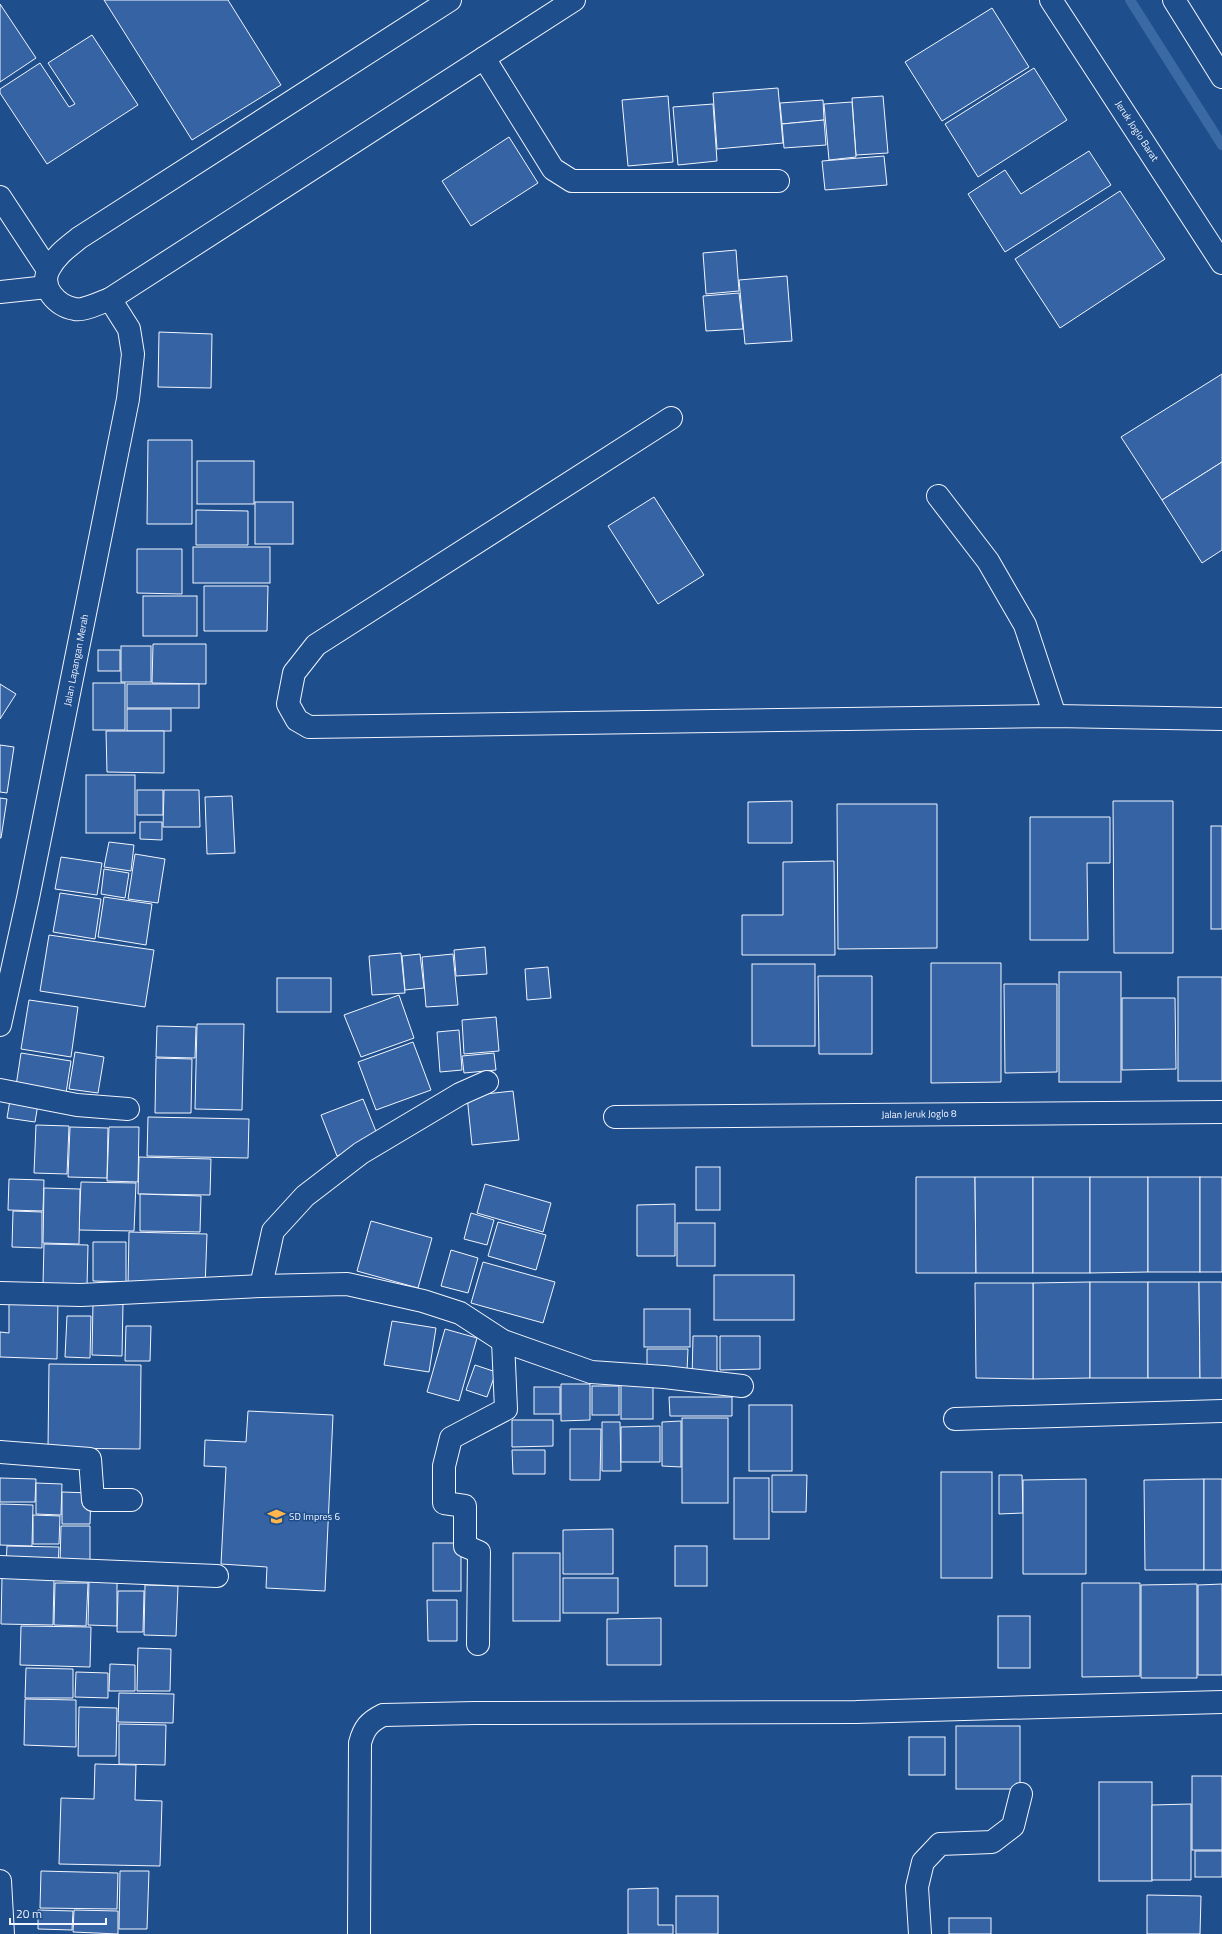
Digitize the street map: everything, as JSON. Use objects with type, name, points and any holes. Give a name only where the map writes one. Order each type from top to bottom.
[{"type":"street","points":[[0,292],[47,279],[60,253],[79,238],[450,0]]},
{"type":"street","points":[[0,197],[47,279],[57,303],[76,310],[110,299],[574,0]]},
{"type":"street","name":"Jeruk Joglo Barat","points":[[1051,0],[1222,263]]},
{"type":"street","points":[[1174,0],[1222,77]]},
{"type":"street","points":[[484,58],[553,169],[572,181],[778,181]]},
{"type":"street","name":"Jalan Lapangan Merah","points":[[0,1025],[34,870],[128,399],[133,354],[129,329],[110,299]]},
{"type":"street","points":[[671,418],[316,645],[294,673],[288,704],[297,720],[308,728],[1056,716],[1222,719]]},
{"type":"street","points":[[938,496],[988,561],[1025,625],[1056,716]]},
{"type":"street","points":[[261,1286],[273,1231],[305,1196],[361,1153],[460,1094],[487,1082]]},
{"type":"street","points":[[0,1090],[77,1105],[128,1109]]},
{"type":"street","name":"Jalan Jeruk Joglo 8","points":[[616,1117],[1222,1112]]},
{"type":"street","points":[[0,1293],[81,1295],[261,1286],[347,1284],[416,1299],[460,1313],[503,1341],[591,1372],[664,1377],[742,1386]]},
{"type":"street","points":[[478,1644],[479,1552],[465,1546],[465,1506],[444,1503],[444,1466],[451,1438],[506,1409],[503,1341]]},
{"type":"street","points":[[956,1419],[1222,1411]]},
{"type":"street","points":[[0,1452],[90,1459],[93,1500],[131,1500]]},
{"type":"street","points":[[0,1567],[217,1576]]},
{"type":"street","points":[[359,1934],[360,1743],[364,1730],[370,1721],[383,1715],[475,1713],[856,1712],[1222,1702]]},
{"type":"street","points":[[920,1934],[917,1887],[923,1862],[940,1844],[992,1842],[1013,1826],[1021,1794]]},
{"type":"street","points":[[0,1881],[3,1934]]},
{"type":"building","points":[[104,0],[228,0],[281,85],[192,140]]},
{"type":"building","points":[[0,4],[36,58],[0,82]]},
{"type":"building","points":[[992,8],[1029,67],[942,121],[905,62]]},
{"type":"building","points":[[92,35],[138,105],[47,164],[0,93],[0,89],[40,63],[69,107],[75,104],[48,63]]},
{"type":"building","points":[[1034,68],[1067,120],[978,177],[945,124]]},
{"type":"building","points":[[778,88],[783,143],[717,149],[713,93]]},
{"type":"building","points":[[668,96],[673,162],[628,166],[622,100]]},
{"type":"building","points":[[883,96],[888,153],[856,155],[852,98]]},
{"type":"building","points":[[823,100],[824,120],[782,124],[780,103]]},
{"type":"building","points":[[852,102],[856,157],[829,160],[824,104]]},
{"type":"building","points":[[713,104],[717,161],[678,165],[673,107]]},
{"type":"building","points":[[824,120],[826,145],[784,148],[782,124]]},
{"type":"building","points":[[509,137],[538,183],[471,226],[442,181]]},
{"type":"building","points":[[1089,151],[1111,185],[1005,252],[968,194],[1005,170],[1021,194]]},
{"type":"building","points":[[884,156],[887,185],[825,190],[822,161]]},
{"type":"building","points":[[1120,191],[1165,259],[1060,328],[1015,259]]},
{"type":"building","points":[[736,250],[739,291],[706,294],[703,253]]},
{"type":"building","points":[[787,276],[792,341],[745,344],[739,280]]},
{"type":"building","points":[[739,293],[743,329],[706,331],[703,296]]},
{"type":"building","points":[[159,332],[212,334],[211,388],[158,387]]},
{"type":"building","points":[[1222,374],[1222,462],[1162,500],[1121,437]]},
{"type":"building","points":[[148,440],[192,440],[192,524],[147,524]]},
{"type":"building","points":[[197,461],[254,461],[254,504],[197,504]]},
{"type":"building","points":[[1222,462],[1222,550],[1202,563],[1162,500]]},
{"type":"building","points":[[654,497],[704,575],[658,604],[608,526]]},
{"type":"building","points":[[255,502],[293,502],[293,544],[255,544]]},
{"type":"building","points":[[196,510],[248,511],[248,545],[196,545]]},
{"type":"building","points":[[193,547],[270,547],[270,583],[193,583]]},
{"type":"building","points":[[137,549],[182,549],[182,594],[137,593]]},
{"type":"building","points":[[204,586],[268,586],[267,631],[204,631]]},
{"type":"building","points":[[143,596],[197,596],[197,636],[143,636]]},
{"type":"building","points":[[153,644],[206,644],[206,684],[152,683]]},
{"type":"building","points":[[121,646],[151,646],[151,682],[121,682]]},
{"type":"building","points":[[98,650],[120,650],[120,671],[98,671]]},
{"type":"building","points":[[93,683],[125,683],[125,730],[93,730]]},
{"type":"building","points":[[0,684],[16,694],[0,719]]},
{"type":"building","points":[[127,684],[199,684],[199,708],[127,708]]},
{"type":"building","points":[[127,709],[171,709],[171,731],[127,731]]},
{"type":"building","points":[[106,731],[164,731],[164,773],[107,772]]},
{"type":"building","points":[[0,745],[14,747],[7,793],[0,792]]},
{"type":"building","points":[[86,775],[135,775],[135,833],[86,833]]},
{"type":"building","points":[[137,790],[163,790],[163,815],[137,815]]},
{"type":"building","points":[[164,790],[199,790],[200,827],[163,827]]},
{"type":"building","points":[[232,796],[235,853],[207,854],[205,797]]},
{"type":"building","points":[[0,798],[7,799],[1,838],[0,838]]},
{"type":"building","points":[[792,801],[792,843],[748,843],[748,802]]},
{"type":"building","points":[[1113,801],[1173,801],[1173,953],[1114,953]]},
{"type":"building","points":[[837,804],[937,804],[937,948],[838,949]]},
{"type":"building","points":[[1030,817],[1110,817],[1110,863],[1087,863],[1088,940],[1030,940]]},
{"type":"building","points":[[140,822],[162,822],[162,840],[140,839]]},
{"type":"building","points":[[1211,826],[1222,826],[1222,929],[1211,929]]},
{"type":"building","points":[[109,842],[134,845],[131,871],[104,867]]},
{"type":"building","points":[[135,854],[165,859],[158,903],[128,899]]},
{"type":"building","points":[[61,857],[102,863],[97,895],[55,889]]},
{"type":"building","points":[[834,861],[835,955],[742,955],[742,915],[783,915],[783,862]]},
{"type":"building","points":[[104,869],[129,873],[125,898],[101,894]]},
{"type":"building","points":[[60,893],[101,899],[95,939],[53,932]]},
{"type":"building","points":[[104,897],[152,904],[146,945],[98,937]]},
{"type":"building","points":[[49,935],[154,950],[145,1007],[40,991]]},
{"type":"building","points":[[485,947],[487,974],[456,976],[454,950]]},
{"type":"building","points":[[401,953],[405,993],[372,995],[369,956]]},
{"type":"building","points":[[420,954],[424,988],[405,990],[402,956]]},
{"type":"building","points":[[453,954],[458,1005],[426,1007],[422,957]]},
{"type":"building","points":[[931,963],[1001,963],[1001,1082],[931,1083]]},
{"type":"building","points":[[752,964],[815,964],[815,1046],[752,1046]]},
{"type":"building","points":[[548,967],[551,998],[527,1000],[525,969]]},
{"type":"building","points":[[1059,972],[1121,972],[1121,1082],[1059,1082]]},
{"type":"building","points":[[818,976],[872,976],[872,1054],[819,1054]]},
{"type":"building","points":[[1178,977],[1222,977],[1222,1081],[1178,1081]]},
{"type":"building","points":[[277,978],[331,978],[331,1012],[277,1012]]},
{"type":"building","points":[[1004,984],[1057,984],[1057,1072],[1005,1073]]},
{"type":"building","points":[[399,995],[414,1038],[361,1057],[344,1015]]},
{"type":"building","points":[[1122,998],[1175,998],[1176,1069],[1122,1070]]},
{"type":"building","points":[[29,1000],[78,1007],[71,1057],[21,1049]]},
{"type":"building","points":[[496,1017],[499,1051],[464,1054],[462,1020]]},
{"type":"building","points":[[197,1024],[244,1024],[242,1110],[195,1109]]},
{"type":"building","points":[[157,1026],[196,1027],[195,1058],[156,1057]]},
{"type":"building","points":[[459,1030],[462,1070],[440,1072],[437,1032]]},
{"type":"building","points":[[413,1042],[431,1090],[376,1110],[358,1062]]},
{"type":"building","points":[[75,1052],[104,1057],[98,1093],[69,1089]]},
{"type":"building","points":[[21,1053],[71,1061],[66,1093],[16,1086]]},
{"type":"building","points":[[494,1053],[496,1070],[464,1073],[462,1056]]},
{"type":"building","points":[[156,1058],[192,1059],[191,1113],[155,1113]]},
{"type":"building","points":[[513,1091],[519,1140],[472,1145],[467,1096]]},
{"type":"building","points":[[363,1099],[379,1139],[337,1156],[321,1115]]},
{"type":"building","points":[[10,1100],[38,1104],[35,1122],[7,1118]]},
{"type":"building","points":[[148,1117],[249,1119],[248,1158],[147,1156]]},
{"type":"building","points":[[36,1125],[69,1126],[67,1174],[34,1173]]},
{"type":"building","points":[[70,1127],[108,1128],[107,1178],[68,1177]]},
{"type":"building","points":[[109,1127],[139,1127],[138,1182],[107,1181]]},
{"type":"building","points":[[139,1157],[211,1159],[210,1195],[138,1194]]},
{"type":"building","points":[[696,1167],[720,1167],[720,1210],[696,1210]]},
{"type":"building","points":[[916,1177],[975,1177],[976,1273],[916,1273]]},
{"type":"building","points":[[975,1177],[1033,1177],[1033,1273],[976,1273]]},
{"type":"building","points":[[1033,1177],[1090,1177],[1090,1273],[1033,1273]]},
{"type":"building","points":[[1090,1177],[1148,1177],[1148,1272],[1090,1273]]},
{"type":"building","points":[[1148,1177],[1200,1177],[1200,1272],[1148,1272]]},
{"type":"building","points":[[1200,1177],[1222,1177],[1222,1272],[1200,1272]]},
{"type":"building","points":[[9,1179],[44,1180],[43,1211],[8,1210]]},
{"type":"building","points":[[81,1182],[136,1183],[134,1231],[79,1230]]},
{"type":"building","points":[[485,1184],[551,1203],[543,1232],[477,1213]]},
{"type":"building","points":[[44,1188],[80,1189],[79,1244],[43,1243]]},
{"type":"building","points":[[140,1194],[201,1196],[200,1232],[140,1231]]},
{"type":"building","points":[[675,1204],[675,1256],[637,1256],[637,1205]]},
{"type":"building","points":[[13,1211],[42,1212],[42,1248],[12,1247]]},
{"type":"building","points":[[471,1213],[494,1220],[487,1245],[464,1239]]},
{"type":"building","points":[[371,1221],[432,1238],[418,1288],[357,1271]]},
{"type":"building","points":[[498,1222],[546,1235],[536,1270],[488,1256]]},
{"type":"building","points":[[677,1223],[715,1223],[715,1266],[677,1266]]},
{"type":"building","points":[[129,1232],[207,1234],[205,1288],[128,1286]]},
{"type":"building","points":[[93,1242],[126,1242],[126,1282],[93,1281]]},
{"type":"building","points":[[44,1244],[88,1245],[87,1287],[43,1285]]},
{"type":"building","points":[[451,1250],[478,1258],[468,1293],[441,1286]]},
{"type":"building","points":[[483,1262],[555,1282],[543,1323],[471,1303]]},
{"type":"building","points":[[714,1275],[794,1275],[794,1320],[714,1320]]},
{"type":"building","points":[[1090,1282],[1090,1378],[1033,1379],[1033,1283]]},
{"type":"building","points":[[1090,1282],[1148,1282],[1148,1378],[1090,1378]]},
{"type":"building","points":[[1148,1282],[1199,1282],[1200,1378],[1148,1378]]},
{"type":"building","points":[[1199,1282],[1222,1282],[1222,1378],[1200,1378]]},
{"type":"building","points":[[975,1283],[1033,1283],[1033,1379],[976,1378]]},
{"type":"building","points":[[9,1298],[58,1299],[57,1359],[0,1357],[0,1332],[9,1333]]},
{"type":"building","points":[[93,1302],[123,1302],[122,1356],[92,1355]]},
{"type":"building","points":[[644,1309],[690,1309],[690,1347],[644,1347]]},
{"type":"building","points":[[67,1316],[91,1316],[90,1358],[65,1357]]},
{"type":"building","points":[[392,1321],[436,1328],[429,1372],[384,1365]]},
{"type":"building","points":[[126,1326],[151,1326],[150,1361],[125,1361]]},
{"type":"building","points":[[445,1329],[477,1338],[459,1401],[427,1392]]},
{"type":"building","points":[[693,1336],[717,1336],[717,1379],[692,1379]]},
{"type":"building","points":[[720,1336],[760,1336],[760,1369],[720,1370]]},
{"type":"building","points":[[647,1349],[688,1349],[687,1371],[647,1371]]},
{"type":"building","points":[[49,1364],[141,1365],[140,1449],[48,1448]]},
{"type":"building","points":[[475,1365],[496,1372],[487,1397],[466,1390]]},
{"type":"building","points":[[621,1382],[653,1382],[653,1419],[621,1419]]},
{"type":"building","points":[[561,1384],[590,1384],[590,1420],[561,1421]]},
{"type":"building","points":[[592,1386],[619,1386],[619,1415],[592,1415]]},
{"type":"building","points":[[534,1387],[560,1387],[560,1414],[534,1414]]},
{"type":"building","points":[[669,1397],[732,1397],[732,1416],[670,1416]]},
{"type":"building","points":[[749,1405],[792,1405],[792,1471],[749,1471]]},
{"type":"building","name":"SD Impres 6","points":[[248,1411],[333,1415],[325,1591],[266,1588],[267,1567],[221,1564],[226,1467],[204,1466],[205,1440],[246,1442]]},
{"type":"building","points":[[682,1418],[728,1418],[728,1503],[682,1503]]},
{"type":"building","points":[[512,1420],[553,1420],[553,1446],[512,1447]]},
{"type":"building","points":[[681,1421],[681,1467],[662,1466],[662,1422]]},
{"type":"building","points":[[602,1422],[620,1422],[621,1471],[602,1471]]},
{"type":"building","points":[[660,1426],[660,1462],[621,1462],[621,1427]]},
{"type":"building","points":[[570,1429],[601,1429],[600,1480],[570,1480]]},
{"type":"building","points":[[512,1450],[545,1450],[545,1474],[513,1474]]},
{"type":"building","points":[[941,1472],[992,1472],[992,1578],[941,1578]]},
{"type":"building","points":[[772,1475],[807,1475],[806,1512],[772,1512]]},
{"type":"building","points":[[999,1475],[1022,1475],[1023,1513],[999,1514]]},
{"type":"building","points":[[0,1478],[36,1479],[35,1502],[0,1502]]},
{"type":"building","points":[[734,1478],[769,1478],[769,1539],[734,1539]]},
{"type":"building","points":[[1086,1479],[1086,1574],[1023,1574],[1023,1480]]},
{"type":"building","points":[[1204,1479],[1204,1570],[1145,1570],[1144,1480]]},
{"type":"building","points":[[1204,1479],[1222,1479],[1222,1570],[1204,1570]]},
{"type":"building","points":[[36,1483],[62,1484],[61,1515],[36,1514]]},
{"type":"building","points":[[62,1492],[91,1493],[90,1524],[62,1524]]},
{"type":"building","points":[[0,1504],[33,1505],[32,1546],[0,1545]]},
{"type":"building","points":[[33,1515],[60,1516],[59,1544],[33,1544]]},
{"type":"building","points":[[61,1526],[90,1526],[90,1567],[60,1566]]},
{"type":"building","points":[[613,1529],[613,1574],[563,1574],[563,1530]]},
{"type":"building","points":[[433,1543],[461,1543],[461,1591],[433,1591]]},
{"type":"building","points":[[7,1546],[59,1547],[58,1566],[6,1565]]},
{"type":"building","points":[[675,1546],[707,1546],[707,1586],[675,1586]]},
{"type":"building","points":[[513,1553],[560,1553],[560,1621],[513,1621]]},
{"type":"building","points":[[2,1578],[54,1580],[53,1625],[1,1624]]},
{"type":"building","points":[[563,1578],[618,1578],[618,1613],[563,1613]]},
{"type":"building","points":[[89,1581],[117,1582],[117,1626],[88,1625]]},
{"type":"building","points":[[55,1583],[88,1583],[86,1626],[54,1625]]},
{"type":"building","points":[[1082,1583],[1140,1583],[1140,1676],[1082,1677]]},
{"type":"building","points":[[1197,1584],[1197,1678],[1141,1678],[1141,1585]]},
{"type":"building","points":[[1222,1584],[1222,1675],[1198,1675],[1198,1585]]},
{"type":"building","points":[[145,1585],[178,1586],[176,1636],[144,1635]]},
{"type":"building","points":[[118,1591],[144,1591],[143,1632],[117,1632]]},
{"type":"building","points":[[427,1600],[457,1600],[457,1641],[428,1641]]},
{"type":"building","points":[[998,1616],[1030,1616],[1030,1668],[998,1668]]},
{"type":"building","points":[[661,1618],[661,1665],[607,1665],[607,1619]]},
{"type":"building","points":[[21,1626],[91,1627],[90,1667],[20,1665]]},
{"type":"building","points":[[138,1648],[171,1649],[170,1691],[137,1691]]},
{"type":"building","points":[[110,1664],[135,1665],[135,1691],[109,1691]]},
{"type":"building","points":[[26,1668],[73,1669],[73,1698],[25,1698]]},
{"type":"building","points":[[76,1672],[108,1673],[108,1698],[75,1697]]},
{"type":"building","points":[[119,1693],[174,1694],[173,1723],[118,1722]]},
{"type":"building","points":[[25,1699],[76,1700],[76,1747],[24,1745]]},
{"type":"building","points":[[79,1707],[117,1708],[116,1756],[78,1756]]},
{"type":"building","points":[[119,1724],[166,1725],[165,1765],[119,1764]]},
{"type":"building","points":[[956,1726],[1020,1726],[1020,1789],[956,1789]]},
{"type":"building","points":[[909,1737],[945,1737],[945,1775],[909,1775]]},
{"type":"building","points":[[95,1764],[136,1765],[135,1800],[162,1801],[160,1866],[59,1864],[61,1798],[94,1799]]},
{"type":"building","points":[[1192,1776],[1222,1776],[1222,1850],[1192,1850]]},
{"type":"building","points":[[1099,1782],[1152,1782],[1152,1881],[1099,1881]]},
{"type":"building","points":[[1191,1804],[1191,1880],[1152,1880],[1152,1805]]},
{"type":"building","points":[[1195,1851],[1222,1851],[1222,1877],[1195,1877]]},
{"type":"building","points":[[41,1871],[118,1873],[117,1909],[40,1908]]},
{"type":"building","points":[[120,1871],[149,1871],[147,1929],[119,1929]]},
{"type":"building","points":[[658,1888],[658,1925],[673,1925],[673,1934],[628,1934],[628,1889]]},
{"type":"building","points":[[1147,1895],[1201,1896],[1200,1934],[1147,1934]]},
{"type":"building","points":[[676,1896],[718,1896],[718,1934],[676,1934]]},
{"type":"building","points":[[38,1910],[73,1911],[72,1930],[38,1929]]},
{"type":"building","points":[[74,1910],[118,1911],[118,1934],[73,1932]]},
{"type":"building","points":[[949,1918],[991,1918],[991,1934],[949,1934]]},
{"type":"waterway","points":[[1130,0],[1222,145]]},
{"type":"place","name":"SD Impres 6","points":[[276,1516]]}]
